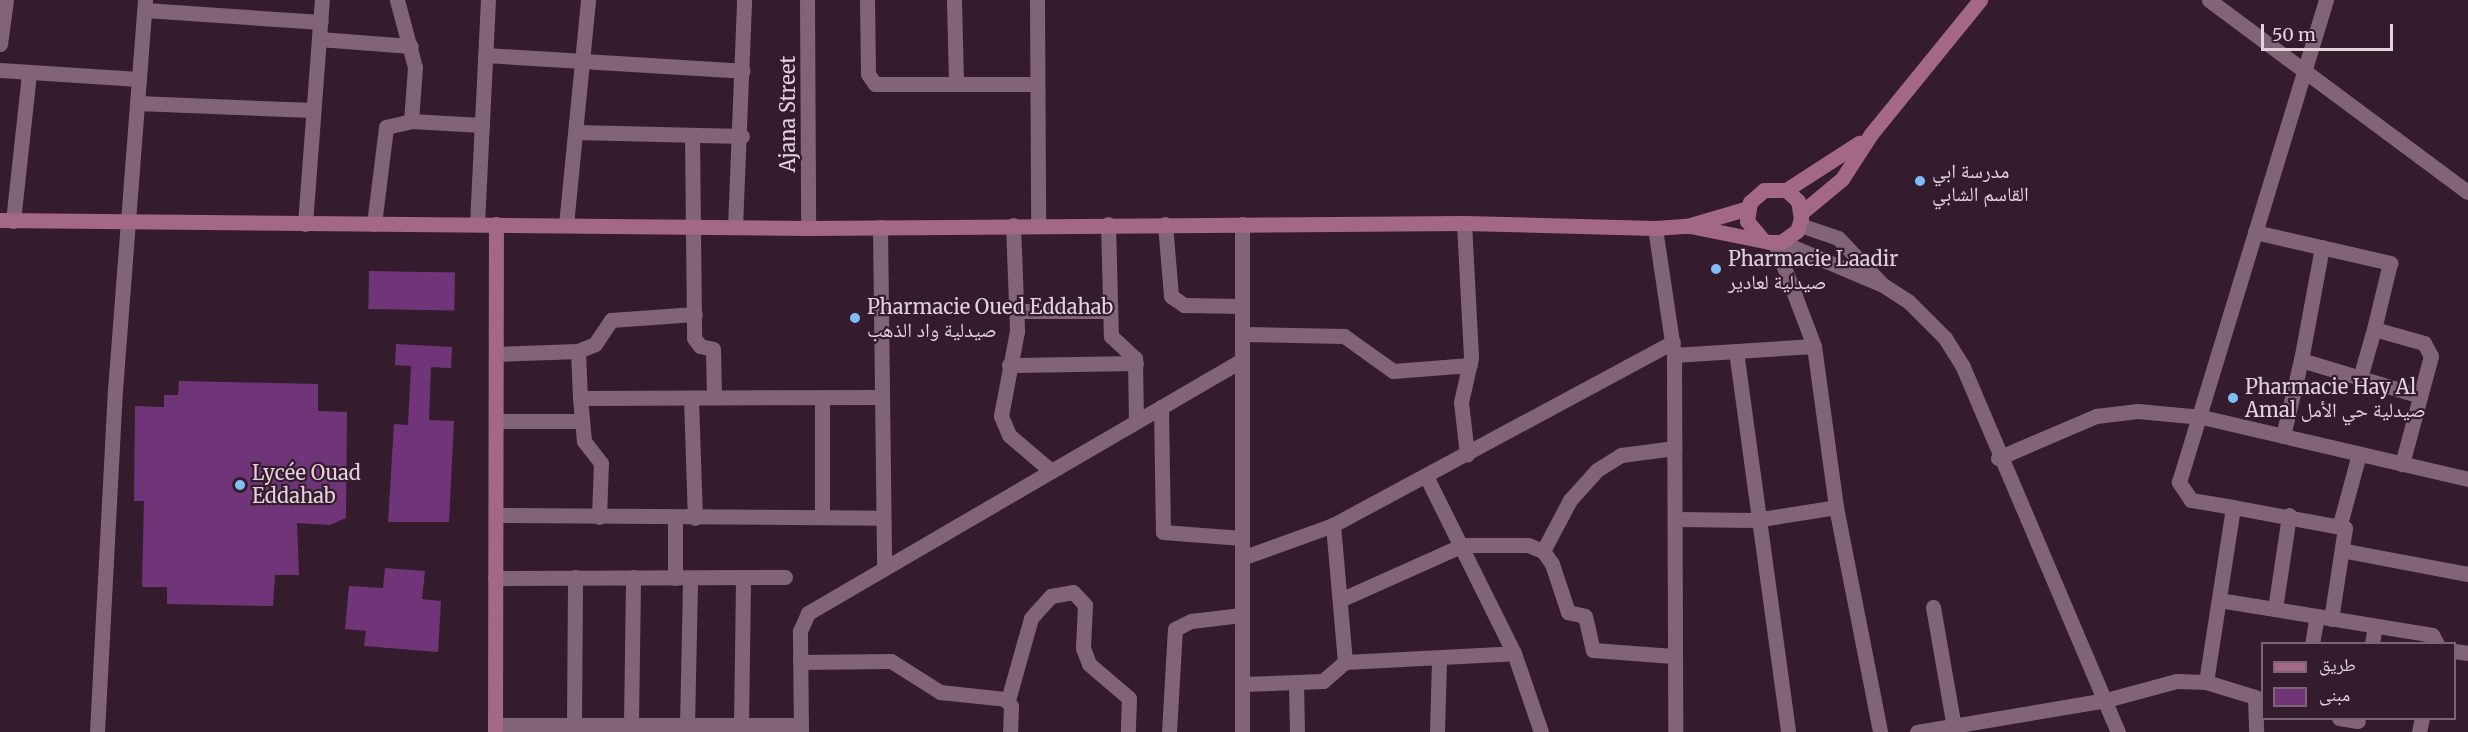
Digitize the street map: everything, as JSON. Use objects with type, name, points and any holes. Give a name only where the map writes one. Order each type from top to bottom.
[{"type":"main road","points":[[1687,226],[1773,242],[1801,219],[1842,178],[1871,134],[1980,0]]},
{"type":"main road","points":[[7,220],[305,224],[690,225],[808,228],[1038,224],[1464,223],[1655,228],[1687,226],[1748,208],[1764,190],[1786,190],[1832,165],[1871,134]]},
{"type":"main road","points":[[1786,190],[1801,219]]},
{"type":"main road","points":[[1748,208],[1749,227],[1773,242]]},
{"type":"main road","points":[[495,728],[496,224]]},
{"type":"street","points":[[0,44],[6,0]]},
{"type":"street","points":[[305,224],[322,0]]},
{"type":"street","points":[[397,0],[415,67],[411,121]]},
{"type":"street","points":[[477,224],[488,0]]},
{"type":"street","points":[[567,225],[588,0]]},
{"type":"street","points":[[735,226],[742,136],[744,0]]},
{"type":"street","name":"Ajana Street","points":[[807,0],[808,228]]},
{"type":"street","points":[[867,0],[872,82],[1035,84]]},
{"type":"street","points":[[954,0],[957,82]]},
{"type":"street","points":[[1037,0],[1035,84],[1038,224]]},
{"type":"street","points":[[2209,0],[2302,66],[2468,192]]},
{"type":"street","points":[[2313,642],[2324,617],[2346,551],[2347,532],[2340,524],[2191,500],[2179,482],[2202,417],[2302,66],[2326,0]]},
{"type":"street","points":[[97,732],[128,220],[145,5],[321,22]]},
{"type":"street","points":[[319,39],[411,46]]},
{"type":"street","points":[[485,55],[581,64],[743,71]]},
{"type":"street","points":[[0,70],[29,74],[139,79]]},
{"type":"street","points":[[7,220],[29,74]]},
{"type":"street","points":[[137,103],[313,110]]},
{"type":"street","points":[[374,224],[386,128],[411,121],[482,125]]},
{"type":"street","points":[[576,132],[742,136]]},
{"type":"street","points":[[692,135],[690,225],[695,342],[713,349],[714,397]]},
{"type":"street","points":[[1801,219],[1838,238],[1883,285]]},
{"type":"street","points":[[1464,223],[1470,365],[1461,395],[1467,455]]},
{"type":"street","points":[[1108,224],[1112,339],[1132,352],[1136,363],[1136,421]]},
{"type":"street","points":[[1165,224],[1171,296],[1184,304],[1242,306]]},
{"type":"street","points":[[1242,224],[1242,732]]},
{"type":"street","points":[[1013,225],[1016,311],[1003,425],[1051,471]]},
{"type":"street","points":[[880,227],[884,568]]},
{"type":"street","points":[[1655,228],[1673,348],[1676,519],[1673,656],[1675,732]]},
{"type":"street","points":[[2255,232],[2390,263],[2360,378]]},
{"type":"street","points":[[1773,242],[1883,285],[1909,302],[1945,338],[1963,367],[1998,458],[2106,700],[2118,732]]},
{"type":"street","points":[[1773,242],[1814,346],[1836,507],[1880,732]]},
{"type":"street","points":[[2283,436],[2301,360],[2322,247]]},
{"type":"street","points":[[1016,311],[1110,311]]},
{"type":"street","points":[[496,354],[578,351],[595,344],[601,327],[611,320],[694,314]]},
{"type":"street","points":[[2374,329],[2429,347],[2420,396],[2402,464]]},
{"type":"street","points":[[1242,334],[1344,336],[1393,371],[1470,365]]},
{"type":"street","points":[[1242,558],[1334,525],[1673,348],[1736,351],[1814,346]]},
{"type":"street","points":[[578,351],[584,441],[601,463],[599,517]]},
{"type":"street","points":[[1736,351],[1755,519],[1788,732]]},
{"type":"street","points":[[495,728],[631,724],[681,728],[741,725],[801,728],[800,631],[808,614],[1242,360]]},
{"type":"street","points":[[2301,360],[2420,396]]},
{"type":"street","points":[[1009,365],[1136,363]]},
{"type":"street","points":[[580,398],[691,399],[714,397],[822,400],[882,397]]},
{"type":"street","points":[[691,399],[695,518]]},
{"type":"street","points":[[822,400],[822,517]]},
{"type":"street","points":[[1161,407],[1163,532],[1242,538]]},
{"type":"street","points":[[1998,458],[2106,413],[2202,417],[2468,479]]},
{"type":"street","points":[[496,421],[581,421]]},
{"type":"street","points":[[1543,551],[1570,500],[1597,470],[1621,455],[1675,448]]},
{"type":"street","points":[[2340,524],[2359,454]]},
{"type":"street","points":[[1427,478],[1463,545],[1514,653],[1541,732]]},
{"type":"street","points":[[1676,519],[1755,519],[1836,507]]},
{"type":"street","points":[[2206,682],[2234,507]]},
{"type":"street","points":[[496,515],[883,518]]},
{"type":"street","points":[[2275,609],[2289,516]]},
{"type":"street","points":[[675,518],[682,578],[681,728]]},
{"type":"street","points":[[1334,525],[1345,662]]},
{"type":"street","points":[[1340,600],[1463,545],[1528,545],[1543,551],[1566,608],[1585,616],[1593,650],[1673,656]]},
{"type":"street","points":[[2346,551],[2468,574]]},
{"type":"street","points":[[574,725],[575,577]]},
{"type":"street","points":[[631,724],[633,577]]},
{"type":"street","points":[[495,578],[785,577]]},
{"type":"street","points":[[741,725],[743,578]]},
{"type":"street","points":[[1010,732],[1008,700],[1031,618],[1051,596],[1073,592],[1085,605],[1083,648],[1089,664],[1129,698],[1128,732]]},
{"type":"street","points":[[2218,600],[2432,635],[2436,642]]},
{"type":"street","points":[[1933,607],[1956,728]]},
{"type":"street","points":[[1169,732],[1177,626],[1242,615]]},
{"type":"street","points":[[2372,642],[2374,626]]},
{"type":"street","points":[[1242,684],[1296,684],[1323,681],[1345,662],[1439,661],[1514,653]]},
{"type":"street","points":[[800,662],[891,661],[940,692],[1008,700]]},
{"type":"street","points":[[1437,732],[1439,661]]},
{"type":"street","points":[[1917,732],[1956,728],[2106,700],[2160,683],[2206,682],[2255,697],[2260,709],[2256,732]]},
{"type":"street","points":[[1296,684],[1296,732]]},
{"type":"building","points":[[369,271],[455,273],[454,310],[368,309]]},
{"type":"building","points":[[396,344],[452,347],[451,368],[431,367],[429,420],[454,421],[449,522],[388,522],[394,424],[408,425],[411,366],[395,365]]},
{"type":"building","name":"Lycée Ouad Eddahab","points":[[179,381],[318,384],[318,411],[347,412],[346,518],[330,525],[297,523],[299,575],[275,575],[273,606],[167,604],[167,587],[142,587],[144,501],[134,501],[135,406],[164,407],[164,395],[178,395]]},
{"type":"building","points":[[385,568],[425,571],[422,599],[441,601],[438,652],[364,646],[366,631],[345,629],[349,586],[383,588]]},
{"type":"place","name":"مدرسة ابي القاسم الشابي","points":[[1920,181]]},
{"type":"place","name":"Pharmacie Laadir صيدلية لعادير","points":[[1716,269]]},
{"type":"place","name":"Pharmacie Oued Eddahab صيدلية واد الذهب","points":[[855,318]]},
{"type":"place","name":"Pharmacie Hay Al Amal صيدلية حي الأمل","points":[[2233,398]]},
{"type":"place","name":"Lycée Ouad Eddahab","points":[[240,485]]}]
